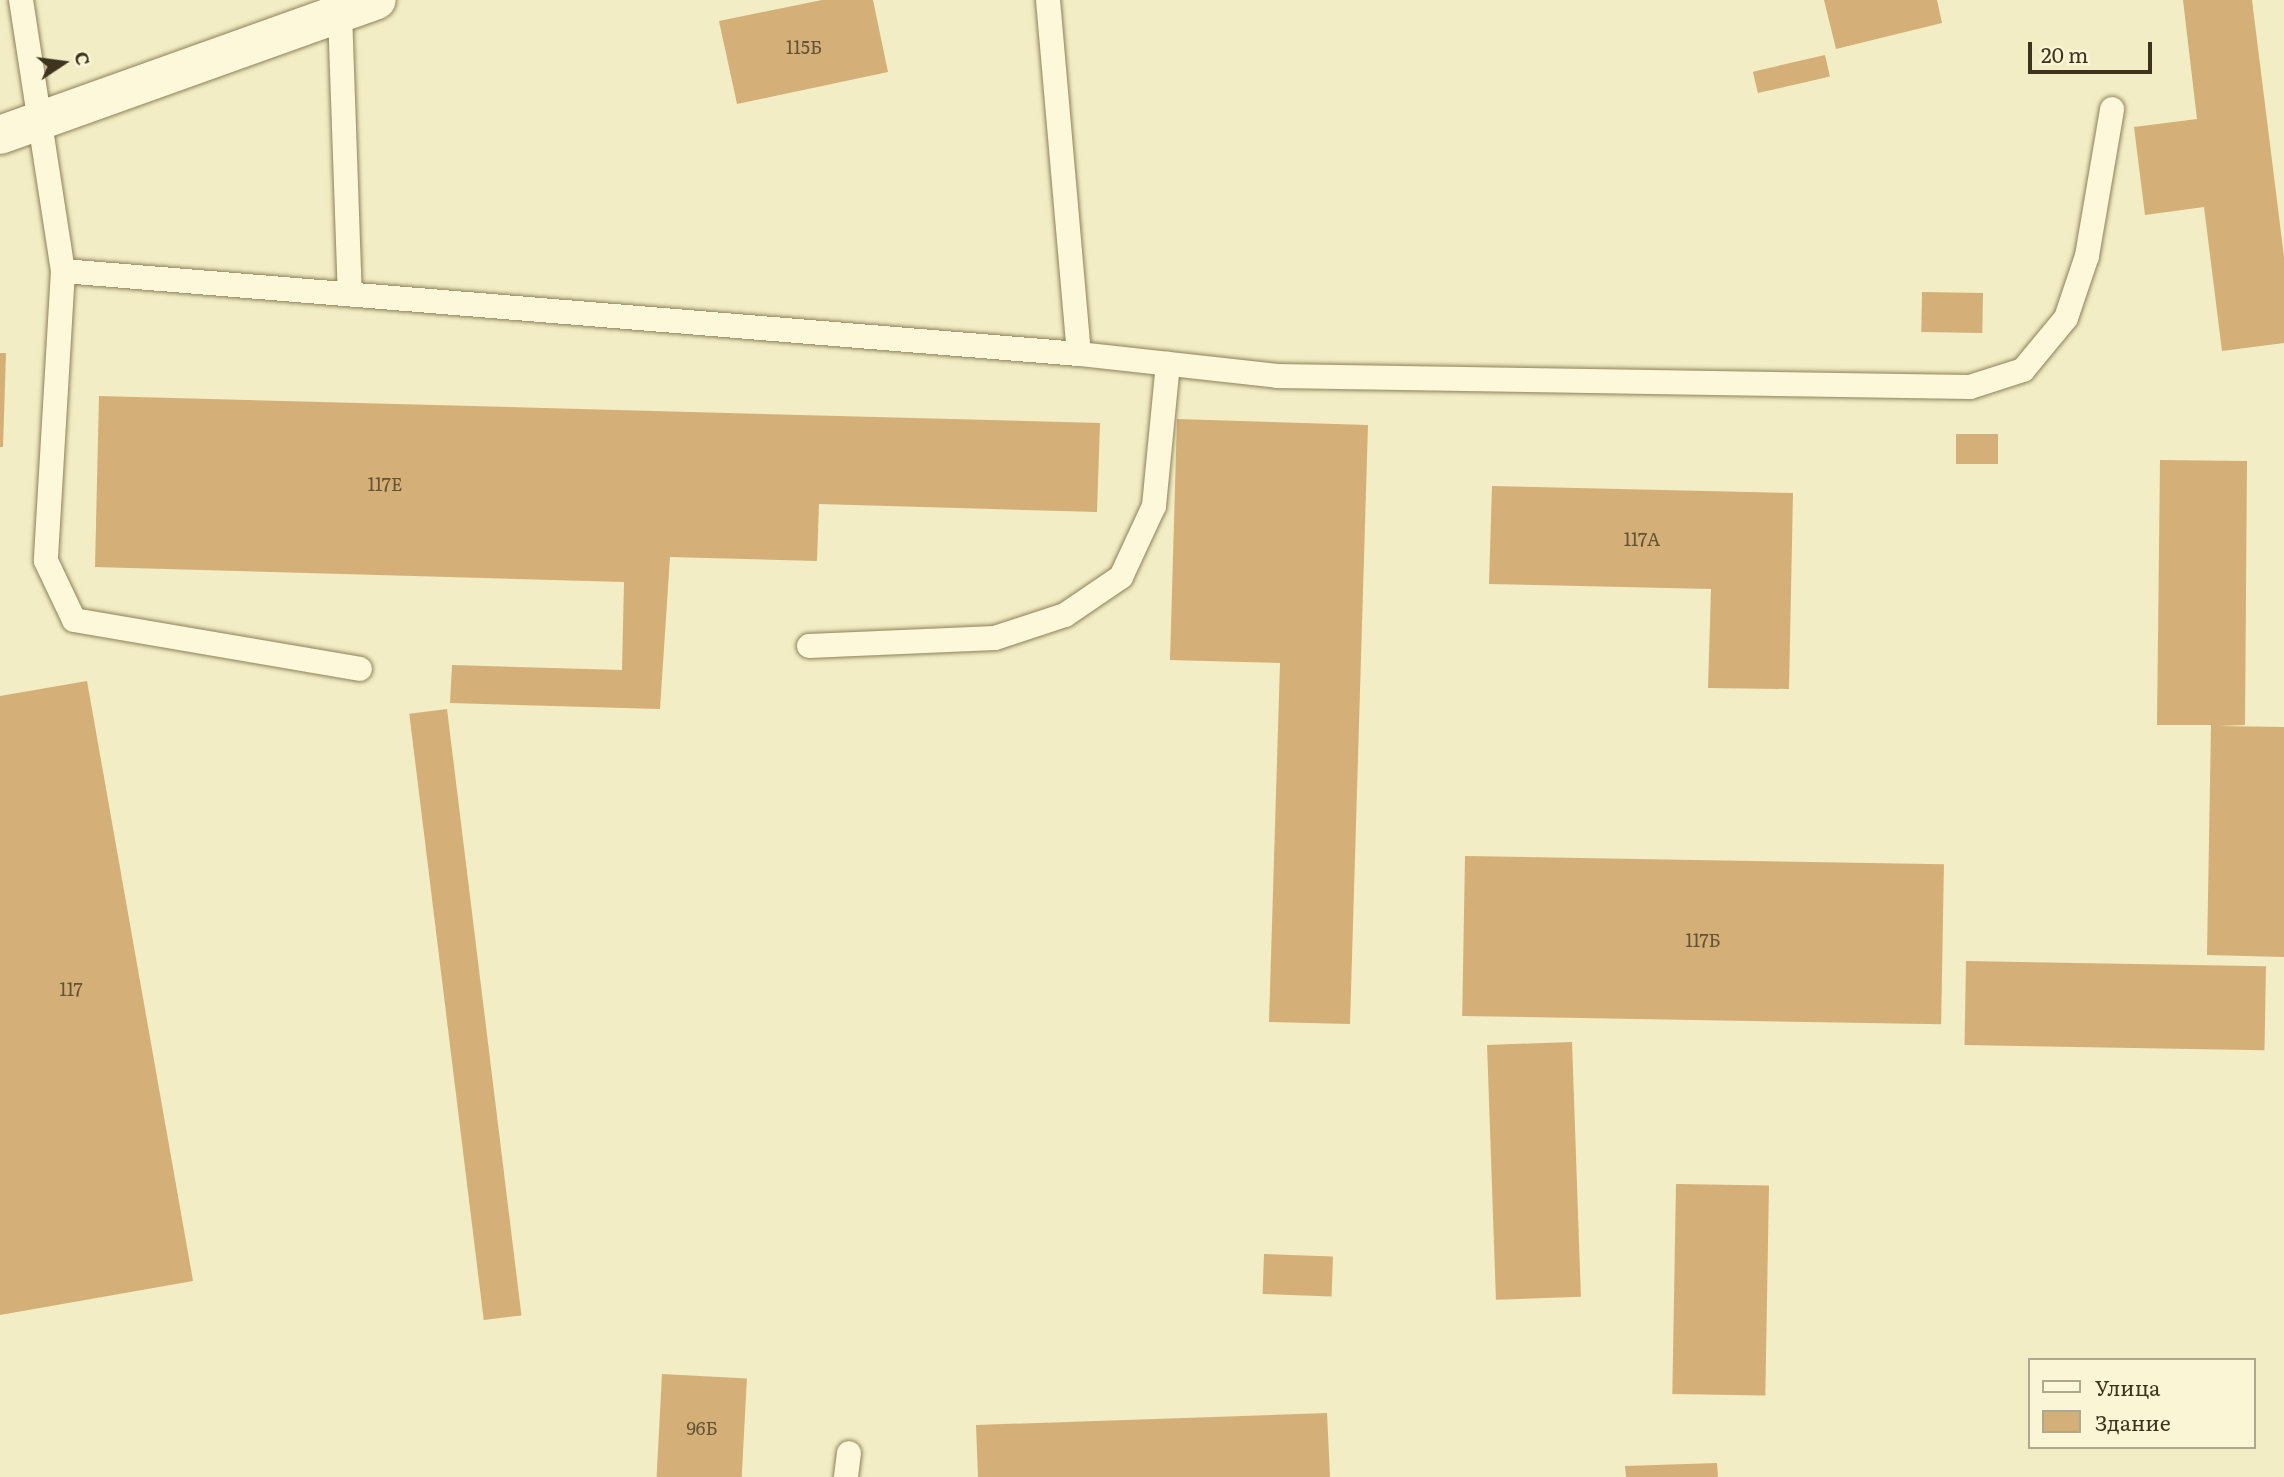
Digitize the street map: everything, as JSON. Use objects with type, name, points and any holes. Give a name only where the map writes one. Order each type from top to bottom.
[{"type":"street","points":[[0,135],[377,0]]},
{"type":"lane","points":[[21,0],[63,271],[46,561],[74,620],[360,669]]},
{"type":"lane","points":[[1048,0],[1079,354]]},
{"type":"lane","points":[[340,13],[350,294]]},
{"type":"lane","points":[[63,271],[1079,354],[1277,376],[1970,387],[2023,370],[2066,318],[2087,257],[2112,109]]},
{"type":"lane","points":[[809,646],[995,638],[1065,615],[1121,577],[1154,506],[1168,364]]},
{"type":"building","points":[[822,0],[873,0],[888,72],[737,104],[719,21]]},
{"type":"building","points":[[1824,0],[1937,0],[1942,23],[1836,49]]},
{"type":"building","points":[[2183,0],[2252,0],[2284,257],[2284,343],[2222,351],[2204,207],[2145,215],[2134,127],[2197,119]]},
{"type":"building","points":[[1825,55],[1830,76],[1758,93],[1753,72]]},
{"type":"building","points":[[1922,292],[1983,293],[1982,333],[1921,332]]},
{"type":"building","points":[[0,353],[6,353],[3,447],[0,447]]},
{"type":"building","points":[[99,396],[1100,423],[1097,512],[819,504],[817,561],[670,557],[660,709],[450,703],[452,665],[622,670],[624,582],[95,567]]},
{"type":"building","points":[[1177,419],[1368,425],[1350,1024],[1269,1022],[1280,663],[1170,660]]},
{"type":"building","points":[[1956,434],[1998,434],[1998,464],[1956,464]]},
{"type":"building","points":[[2160,460],[2247,461],[2245,725],[2217,726],[2284,727],[2284,957],[2207,955],[2211,725],[2157,725]]},
{"type":"building","points":[[1492,486],[1793,493],[1789,689],[1708,688],[1711,589],[1489,584]]},
{"type":"building","points":[[87,681],[193,1281],[0,1315],[0,696]]},
{"type":"building","points":[[447,709],[521,1315],[484,1320],[409,714]]},
{"type":"building","points":[[1465,856],[1944,864],[1941,1024],[1462,1016]]},
{"type":"building","points":[[1966,961],[2266,966],[2264,1050],[1965,1045]]},
{"type":"building","points":[[1572,1042],[1581,1297],[1496,1300],[1487,1045]]},
{"type":"building","points":[[1676,1184],[1769,1186],[1765,1396],[1672,1394]]},
{"type":"building","points":[[1264,1254],[1333,1256],[1332,1296],[1263,1294]]},
{"type":"building","points":[[662,1374],[747,1378],[742,1477],[657,1477]]},
{"type":"building","points":[[1327,1413],[1330,1477],[978,1477],[976,1425]]},
{"type":"building","points":[[1717,1463],[1718,1477],[1626,1477],[1625,1466]]}]
